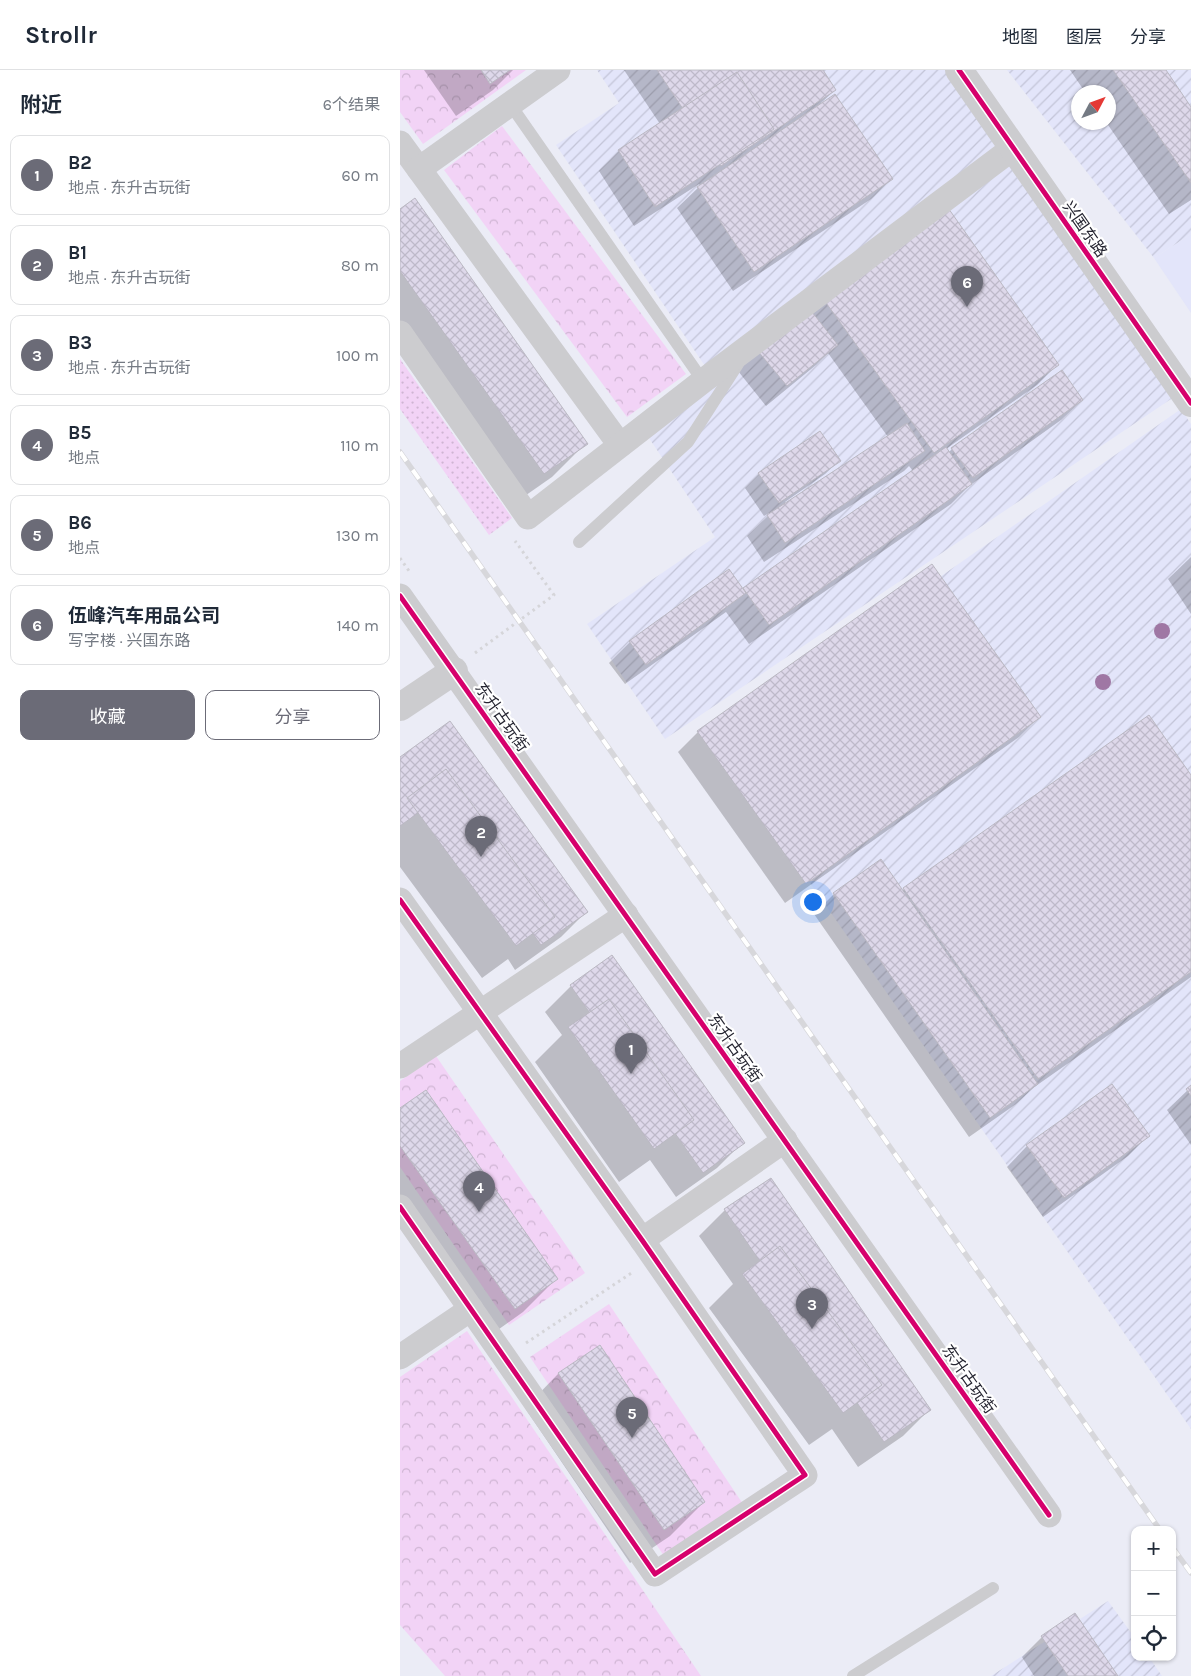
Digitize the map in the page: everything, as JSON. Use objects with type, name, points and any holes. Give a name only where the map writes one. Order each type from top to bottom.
[{"type":"street","points":[[418,169],[558,70]]},
{"type":"street","name":"兴国东路","points":[[959,70],[1191,403]]},
{"type":"street","points":[[400,143],[620,445]]},
{"type":"street","points":[[400,333],[528,517],[703,381],[1013,148]]},
{"type":"street","name":"东升古玩街","points":[[400,596],[462,664],[626,915],[1050,1515]]},
{"type":"street","points":[[400,707],[462,664]]},
{"type":"street","points":[[400,900],[648,1249],[805,1475],[655,1574],[400,1207]]},
{"type":"street","points":[[400,1066],[626,915]]},
{"type":"street","points":[[648,1249],[785,1140]]},
{"type":"street","points":[[400,1357],[471,1309]]},
{"type":"lane","points":[[510,104],[703,381]]},
{"type":"lane","points":[[579,542],[688,442],[749,347]]},
{"type":"lane","points":[[853,1676],[993,1588]]},
{"type":"path","points":[[462,664],[554,595],[514,540]]},
{"type":"path","points":[[505,1357],[648,1249]]},
{"type":"shaded area","points":[[597,70],[962,70],[1180,393],[665,739],[587,624],[715,537],[637,420],[709,372],[556,145],[619,103]]},
{"type":"shaded area","points":[[1007,70],[1191,70],[1191,234],[1154,258]]},
{"type":"shaded area","points":[[1191,234],[1191,313],[1154,258]]},
{"type":"shaded area","points":[[1181,409],[1191,424],[1191,1429],[709,738]]},
{"type":"shaded area","points":[[1108,1601],[1131,1633],[1131,1661],[1152,1661],[1162,1676],[991,1676]]},
{"type":"green space","points":[[400,70],[526,70],[423,144],[400,112]]},
{"type":"green space","points":[[502,126],[686,374],[627,417],[444,170]]},
{"type":"green space","points":[[400,359],[512,518],[489,535],[400,409]]},
{"type":"green space","points":[[436,1056],[585,1273],[509,1325],[400,1167],[400,1081]]},
{"type":"green space","points":[[609,1304],[743,1504],[664,1556],[530,1357]]},
{"type":"green space","points":[[467,1331],[701,1676],[445,1676],[400,1625],[400,1377]]},
{"type":"building","points":[[481,70],[510,70],[490,84]]},
{"type":"building","points":[[657,70],[823,70],[836,90],[721,166]]},
{"type":"building","points":[[1113,70],[1166,70],[1191,107],[1191,183]]},
{"type":"building","points":[[737,72],[774,129],[655,207],[618,150]]},
{"type":"building","points":[[835,94],[893,179],[754,272],[697,187]]},
{"type":"building","points":[[415,198],[588,444],[544,474],[400,271],[400,209]]},
{"type":"building","points":[[946,205],[1059,365],[934,453],[824,300]]},
{"type":"building","points":[[809,308],[838,345],[787,386],[757,350]]},
{"type":"building","points":[[1062,370],[1083,400],[973,478],[951,448]]},
{"type":"building","points":[[907,423],[925,451],[785,543],[767,515]]},
{"type":"building","points":[[820,431],[841,461],[779,503],[758,473]]},
{"type":"building","points":[[946,447],[972,484],[769,625],[743,588]]},
{"type":"building","points":[[932,564],[1041,717],[806,884],[697,731]]},
{"type":"building","points":[[729,569],[746,593],[646,665],[629,641]]},
{"type":"building","points":[[1149,715],[1191,775],[1191,972],[1038,1079],[903,888]]},
{"type":"building","points":[[450,721],[588,912],[541,945],[436,800],[400,826],[400,757]]},
{"type":"building","points":[[446,769],[555,917],[516,946],[407,798]]},
{"type":"building","points":[[881,859],[1038,1084],[990,1118],[833,893]]},
{"type":"building","points":[[612,955],[745,1143],[703,1173],[570,985]]},
{"type":"building","points":[[609,999],[694,1120],[654,1149],[568,1027]]},
{"type":"building","points":[[1112,1084],[1150,1136],[1064,1198],[1026,1145]]},
{"type":"building","points":[[1191,1085],[1191,1096],[1186,1089]]},
{"type":"building","points":[[426,1090],[558,1279],[515,1309],[400,1146],[400,1108]]},
{"type":"building","points":[[771,1178],[931,1410],[884,1442],[724,1209]]},
{"type":"building","points":[[780,1246],[882,1385],[843,1413],[742,1274]]},
{"type":"building","points":[[600,1345],[705,1502],[664,1530],[558,1373]]},
{"type":"building","points":[[1075,1613],[1118,1676],[1068,1676],[1041,1636]]},
{"type":"railway","points":[[400,452],[1157,1526]]},
{"type":"railway","points":[[1176,1552],[1191,1573]]},
{"type":"cycle path","points":[[959,70],[1191,403]]},
{"type":"cycle path","points":[[400,596],[1049,1515]]},
{"type":"cycle path","points":[[400,900],[642,1240],[805,1475],[655,1574],[400,1207]]},
{"type":"place","name":"伍峰汽车用品公司","points":[[967,307]]},
{"type":"place","name":"B1","points":[[481,857]]},
{"type":"place","name":"B2","points":[[631,1074]]},
{"type":"place","name":"B5","points":[[479,1212]]},
{"type":"place","name":"B3","points":[[812,1329]]},
{"type":"place","name":"B6","points":[[632,1438]]}]
